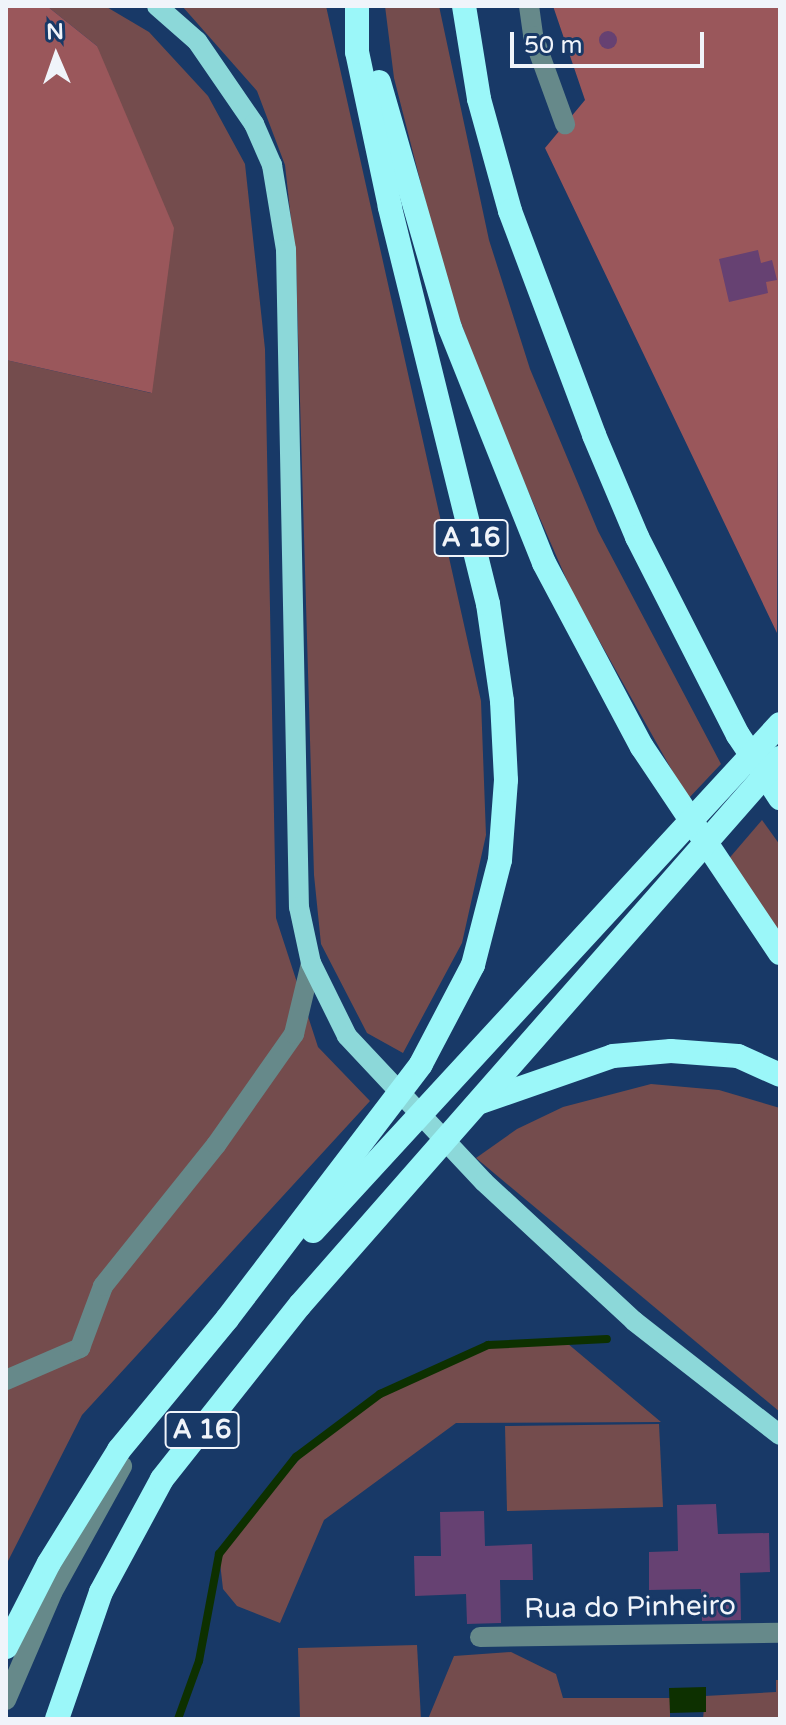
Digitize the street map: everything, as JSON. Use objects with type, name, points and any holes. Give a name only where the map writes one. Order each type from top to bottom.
[{"type":"highway","name":"A 16","points":[[359,6],[405,183],[450,328],[544,563],[642,747],[780,953]]},
{"type":"highway","name":"A 16","points":[[6,1647],[72,1525],[119,1450],[227,1319],[421,1064],[473,965],[500,860],[506,780],[502,701],[488,604],[360,67],[359,6]]},
{"type":"highway","points":[[464,6],[487,127],[556,337],[637,537],[738,735],[780,798]]},
{"type":"highway","points":[[702,662],[780,766]]},
{"type":"highway","name":"A 16","points":[[57,1719],[72,1666],[116,1564],[162,1479],[300,1305],[472,1105],[780,724]]},
{"type":"highway","name":"A 16","points":[[227,1319],[386,1155],[443,1086],[780,758]]},
{"type":"highway","points":[[472,1105],[613,1056],[671,1051],[738,1056],[780,1075]]},
{"type":"highway","points":[[44,1719],[84,1613],[116,1564]]},
{"type":"main road","points":[[157,6],[197,41],[254,124],[272,165],[284,236],[299,907],[311,963],[347,1036],[484,1182],[634,1321],[780,1435]]},
{"type":"street","points":[[529,6],[533,36],[565,124]]},
{"type":"street","points":[[6,1380],[80,1348],[103,1286],[216,1145],[294,1034],[311,963]]},
{"type":"street","points":[[6,1700],[52,1593],[154,1406]]},
{"type":"street","name":"Rua do Pinheiro","points":[[480,1637],[780,1633]]},
{"type":"shaded area","points":[[6,6],[47,6],[97,46],[174,228],[152,393],[6,360]]},
{"type":"shaded area","points":[[47,6],[105,6],[149,32],[208,96],[245,164],[265,349],[276,918],[318,1047],[370,1101],[82,1415],[6,1565],[6,360],[151,393],[97,46]]},
{"type":"shaded area","points":[[182,6],[326,6],[481,701],[486,835],[462,943],[403,1053],[367,1033],[321,944],[314,875],[296,265],[285,165],[257,91]]},
{"type":"shaded area","points":[[385,6],[439,6],[489,240],[530,369],[598,531],[721,764],[688,799],[572,592],[495,415],[446,282],[394,78]]},
{"type":"shaded area","points":[[553,6],[780,6],[777,633],[545,148],[585,100]]},
{"type":"shaded area","points":[[762,820],[780,845],[780,934],[726,862]]},
{"type":"shaded area","points":[[651,1084],[719,1090],[780,1108],[780,1412],[476,1158],[517,1129],[563,1107]]},
{"type":"shaded area","points":[[561,1338],[661,1422],[456,1423],[324,1520],[280,1623],[237,1606],[223,1589],[219,1554],[240,1525],[315,1442],[360,1407],[488,1345],[540,1346]]},
{"type":"shaded area","points":[[659,1424],[663,1507],[507,1511],[505,1426]]},
{"type":"shaded area","points":[[417,1645],[421,1719],[300,1719],[298,1648]]},
{"type":"shaded area","points":[[511,1652],[556,1674],[563,1698],[687,1698],[670,1706],[670,1719],[428,1719],[454,1656]]},
{"type":"shaded area","points":[[776,1680],[780,1680],[780,1715],[776,1719],[703,1719],[705,1696],[776,1692]]},
{"type":"shaded area","points":[[706,1687],[706,1712],[670,1713],[669,1688]]},
{"type":"building","points":[[608,31],[617,40],[608,49],[599,40]]},
{"type":"building","points":[[758,250],[761,263],[772,260],[777,280],[766,282],[768,293],[729,302],[719,259]]},
{"type":"building","points":[[716,1504],[718,1534],[769,1533],[770,1572],[740,1573],[741,1620],[702,1621],[701,1589],[649,1590],[649,1552],[678,1551],[677,1505]]},
{"type":"building","points":[[484,1511],[485,1546],[532,1544],[533,1580],[500,1580],[501,1623],[467,1624],[466,1594],[415,1596],[414,1556],[441,1556],[440,1512]]},
{"type":"waterway","points":[[178,1719],[199,1661],[219,1554],[296,1457],[380,1394],[488,1345],[607,1339]]}]
